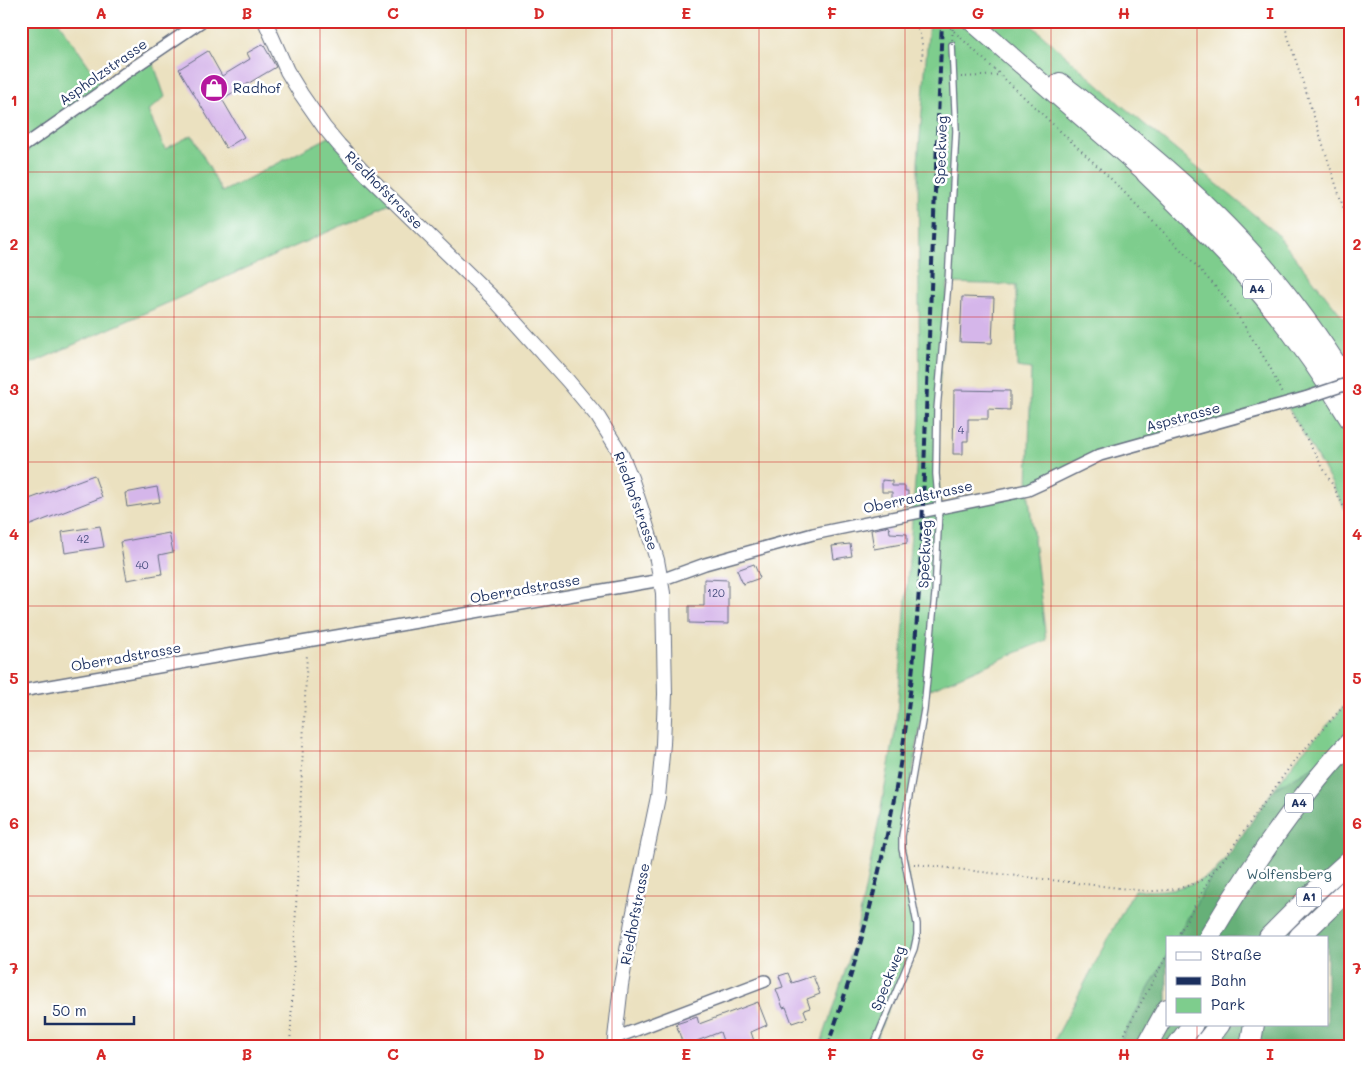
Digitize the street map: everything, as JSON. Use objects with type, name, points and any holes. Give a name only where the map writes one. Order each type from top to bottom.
[{"type":"highway","name":"A4","points":[[971,21],[1146,173],[1204,230],[1262,294],[1310,358],[1350,420]]},
{"type":"highway","name":"A4","points":[[986,21],[1180,181],[1226,226],[1247,248],[1298,311],[1350,384]]},
{"type":"highway","name":"A4","points":[[1210,936],[1276,834],[1330,764],[1350,742]]},
{"type":"highway","name":"A1","points":[[1270,936],[1350,860]]},
{"type":"highway","name":"A1","points":[[1300,936],[1350,888]]},
{"type":"highway","points":[[1309,936],[1328,908]]},
{"type":"highway","points":[[1146,1047],[1166,1011]]},
{"type":"highway","points":[[1176,1047],[1192,1026]]},
{"type":"highway","points":[[1202,1047],[1218,1026]]},
{"type":"highway","points":[[1250,1047],[1254,1026]]},
{"type":"street","name":"Aspholzstrasse","points":[[21,148],[202,21]]},
{"type":"street","name":"Riedhofstrasse","points":[[265,21],[287,71],[324,127],[364,171],[494,298],[568,380],[598,417],[615,442],[631,478],[652,543],[661,580],[664,606],[665,694],[662,765],[656,805],[628,945],[615,1043]]},
{"type":"street","name":"Aspstrasse","points":[[1028,490],[1100,455],[1287,404],[1350,384]]},
{"type":"street","name":"Oberradstrasse","points":[[21,691],[661,580],[705,564],[797,538],[1028,490]]},
{"type":"street","points":[[615,1043],[765,981]]},
{"type":"lane","name":"Speckweg","points":[[873,1047],[914,949],[917,935],[915,913],[902,849],[902,836],[921,730],[935,594],[939,508],[936,474],[937,410],[948,283],[956,130],[952,45]]},
{"type":"path","points":[[912,21],[920,33],[922,63]]},
{"type":"path","points":[[943,21],[1125,192],[1213,283],[1234,310],[1270,367],[1287,404],[1350,519]]},
{"type":"path","points":[[952,45],[953,21]]},
{"type":"path","points":[[1283,21],[1350,228]]},
{"type":"path","points":[[965,77],[1000,75]]},
{"type":"path","points":[[290,1047],[308,641]]},
{"type":"path","points":[[1179,936],[1214,872],[1274,789],[1294,762],[1350,699]]},
{"type":"path","points":[[904,862],[1145,891],[1180,888],[1203,879],[1214,872]]},
{"type":"path","points":[[1117,1047],[1166,957]]},
{"type":"green space","points":[[21,21],[58,21],[105,89],[151,56],[165,97],[148,111],[165,149],[192,135],[222,192],[331,136],[395,202],[21,368]]},
{"type":"green space","points":[[929,21],[1027,21],[1120,104],[1275,232],[1350,326],[1350,519],[1286,404],[1112,452],[1028,490],[1046,640],[926,691],[902,836],[917,935],[873,1047],[820,1047],[854,944],[896,727],[920,418],[918,162]],"holes":[[[948,283],[1016,285],[1017,367],[1031,369],[1028,489],[940,508],[937,410]]]},
{"type":"green space","points":[[1350,699],[1350,746],[1274,789],[1303,751]]},
{"type":"green space","name":"Wolfensberg","points":[[1350,746],[1350,1047],[1117,1047],[1166,957],[1166,1026],[1328,1026],[1328,936],[1178,936],[1214,872],[1229,854],[1274,789]]},
{"type":"green space","points":[[1214,872],[1178,936],[1166,936],[1166,957],[1117,1047],[1051,1047],[1134,890],[1166,890],[1186,886]]},
{"type":"building","points":[[263,44],[276,67],[222,99],[244,137],[226,148],[179,69],[208,51],[222,76],[250,59],[247,53]]},
{"type":"building","points":[[962,297],[994,298],[992,343],[960,342]]},
{"type":"building","points":[[954,390],[1010,391],[1010,410],[988,409],[988,419],[968,419],[968,441],[963,441],[963,454],[953,454]]},
{"type":"building","points":[[94,475],[102,497],[28,526],[21,509],[21,502]]},
{"type":"building","points":[[882,480],[892,481],[892,486],[905,486],[905,491],[908,491],[908,506],[892,505],[892,492],[882,492]]},
{"type":"building","points":[[157,487],[160,502],[127,507],[125,493]]},
{"type":"building","points":[[100,526],[104,547],[65,553],[62,532]]},
{"type":"building","points":[[889,526],[890,533],[907,534],[907,543],[874,549],[871,530]]},
{"type":"building","points":[[169,533],[173,552],[159,555],[162,574],[127,580],[120,542]]},
{"type":"building","points":[[850,544],[852,556],[834,559],[832,546]]},
{"type":"building","points":[[754,564],[760,578],[743,584],[737,570]]},
{"type":"building","points":[[704,579],[728,580],[728,624],[689,623],[689,606],[704,606]]},
{"type":"building","points":[[788,973],[792,983],[813,976],[820,994],[807,999],[810,1008],[804,1010],[807,1018],[792,1023],[786,1007],[783,1008],[776,989],[783,987],[779,976]]},
{"type":"building","points":[[758,1002],[767,1025],[751,1032],[756,1047],[725,1047],[720,1032],[697,1041],[699,1047],[684,1047],[676,1024],[697,1017],[699,1024]]},
{"type":"railway","points":[[827,1047],[842,1004],[879,872],[897,783],[910,693],[922,540],[942,21]]},
{"type":"place","name":"Radhof","points":[[214,88]]}]
